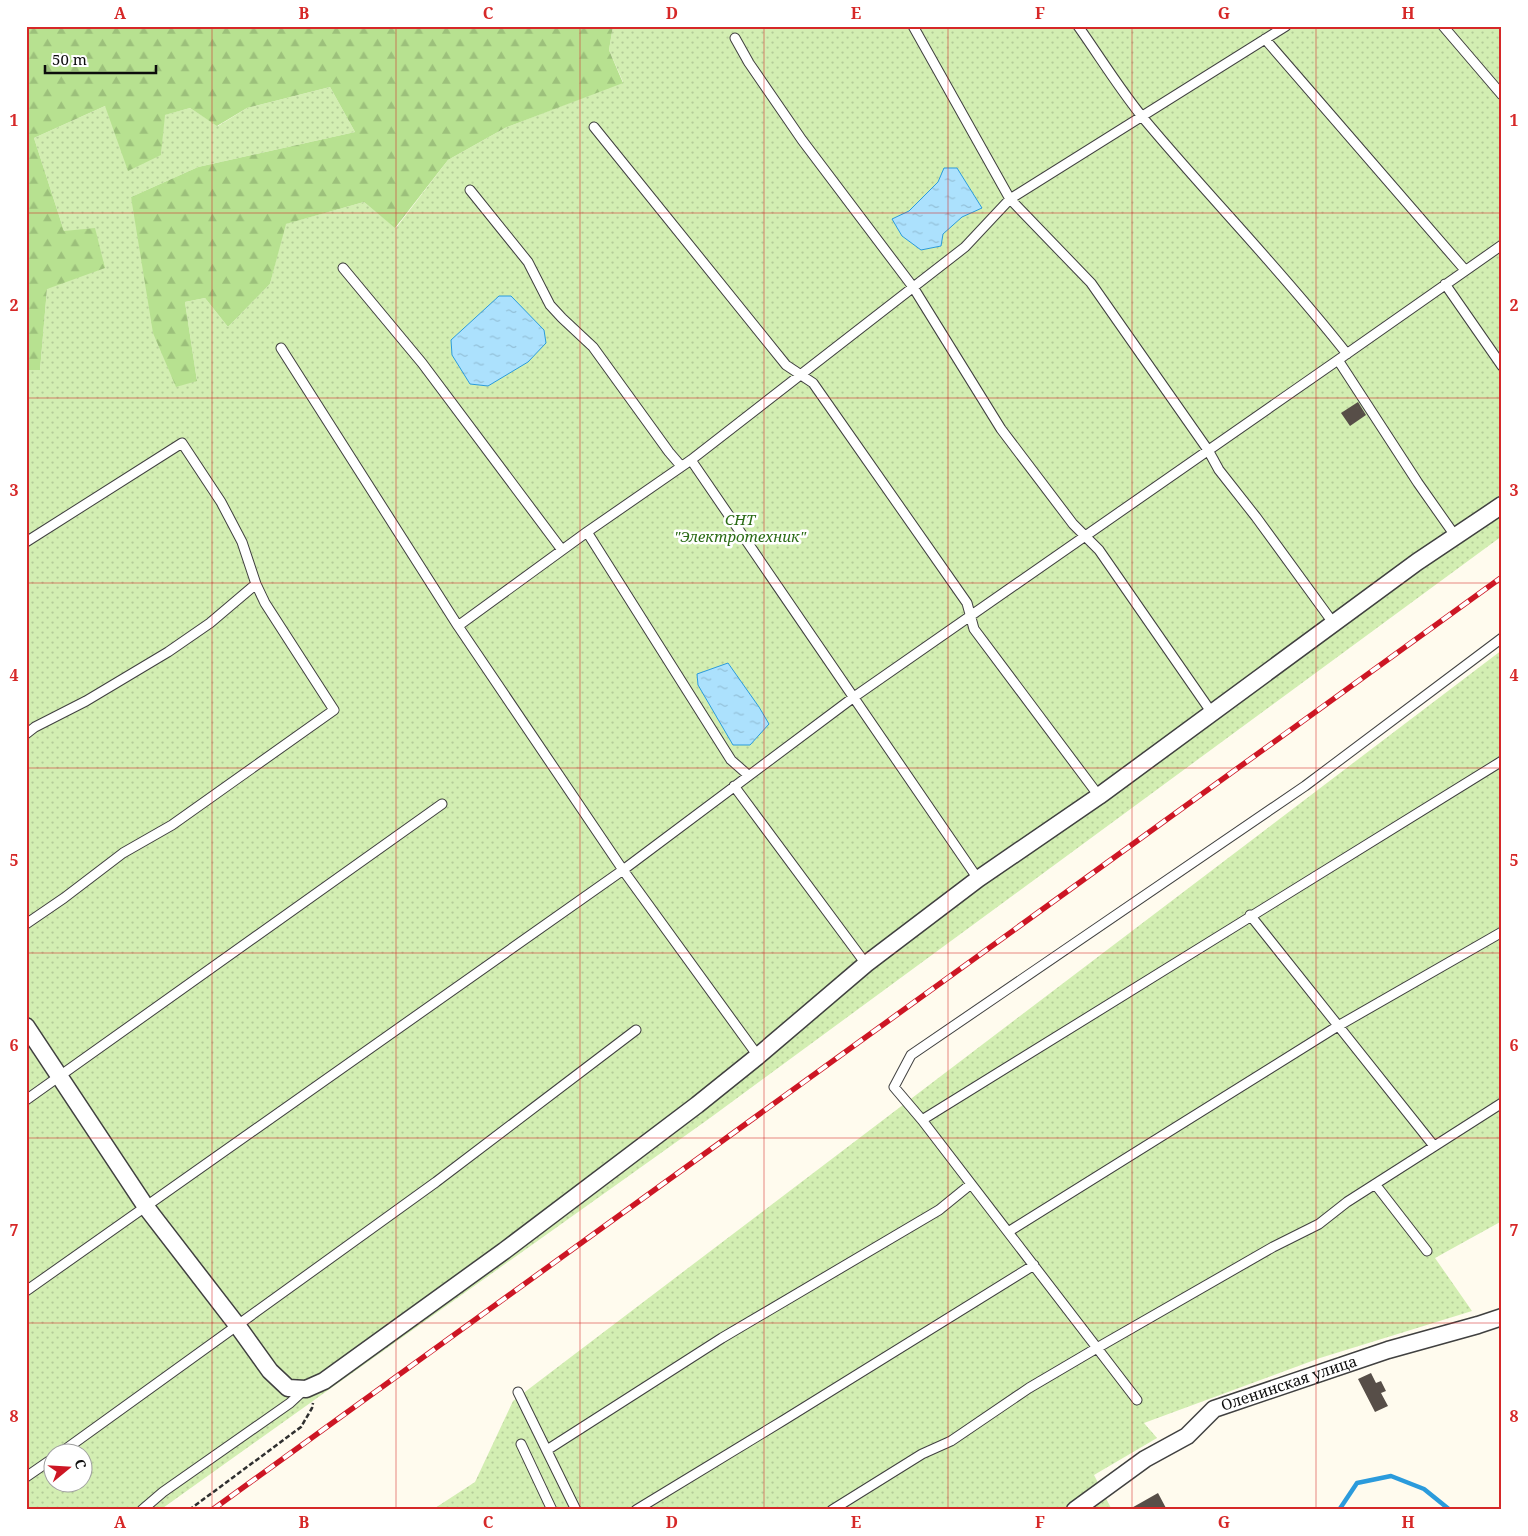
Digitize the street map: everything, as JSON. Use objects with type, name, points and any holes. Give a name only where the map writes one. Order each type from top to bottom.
[{"type":"street","points":[[26,1026],[146,1207],[270,1370],[288,1388],[310,1387],[324,1381],[504,1251],[697,1104],[758,1056],[866,964],[978,879],[1099,796],[1418,562],[1502,505]]},
{"type":"street","name":"Оленинская улица","points":[[1075,1510],[1145,1459],[1187,1436],[1214,1409],[1388,1350],[1478,1326],[1502,1317]]},
{"type":"lane","points":[[913,26],[1010,200],[1091,284],[1208,450],[1219,470],[1256,517],[1334,624]]},
{"type":"lane","points":[[1078,26],[1142,116],[1200,185],[1325,326],[1347,354]]},
{"type":"lane","points":[[458,626],[587,532],[691,460],[965,247],[1010,200],[1286,26]]},
{"type":"lane","points":[[1443,26],[1502,95]]},
{"type":"lane","points":[[735,38],[749,63],[802,140],[913,287],[1001,429],[1073,524],[1099,550],[1212,714]]},
{"type":"lane","points":[[1264,40],[1465,270]]},
{"type":"lane","points":[[594,127],[786,365],[813,383],[967,603],[974,629],[1099,796]]},
{"type":"lane","points":[[470,190],[528,262],[550,305],[593,347],[681,466]]},
{"type":"lane","points":[[26,1291],[622,870],[854,697],[1502,244]]},
{"type":"lane","points":[[343,268],[422,363],[562,550]]},
{"type":"lane","points":[[1445,284],[1502,366]]},
{"type":"lane","points":[[281,348],[458,626],[622,870],[758,1056]]},
{"type":"lane","points":[[1338,360],[1418,484],[1456,537]]},
{"type":"lane","points":[[26,542],[182,443],[221,502],[242,542],[256,584],[265,603],[334,710],[172,826],[123,853],[26,924]]},
{"type":"lane","points":[[691,460],[978,879]]},
{"type":"lane","points":[[587,532],[731,760],[748,776]]},
{"type":"lane","points":[[26,734],[35,727],[86,701],[168,652],[210,623],[256,584]]},
{"type":"lane","points":[[1137,1400],[922,1120],[894,1087],[911,1054],[1305,786],[1502,638]]},
{"type":"lane","points":[[922,1120],[1250,915],[1502,761]]},
{"type":"lane","points":[[734,786],[866,964]]},
{"type":"lane","points":[[26,1100],[442,804]]},
{"type":"lane","points":[[1250,915],[1434,1146]]},
{"type":"lane","points":[[1008,1232],[1338,1026],[1502,932]]},
{"type":"lane","points":[[74,1444],[436,1182],[636,1030]]},
{"type":"lane","points":[[832,1510],[922,1454],[951,1441],[1029,1388],[1097,1348],[1273,1247],[1319,1224],[1347,1202],[1502,1103]]},
{"type":"lane","points":[[547,1450],[722,1338],[939,1210],[971,1184]]},
{"type":"lane","points":[[1375,1184],[1426,1251]]},
{"type":"lane","points":[[636,1510],[1034,1266]]},
{"type":"lane","points":[[142,1510],[163,1492],[310,1387]]},
{"type":"lane","points":[[518,1392],[576,1510]]},
{"type":"lane","points":[[521,1444],[552,1510]]},
{"type":"lane","points":[[26,1477],[42,1465]]},
{"type":"path","points":[[189,1510],[301,1427],[312,1408],[310,1387]]},
{"type":"green space","points":[[26,26],[613,26],[609,50],[623,83],[505,128],[448,160],[395,228],[364,202],[286,224],[270,284],[228,327],[205,298],[185,302],[197,381],[176,387],[153,333],[131,197],[198,167],[355,132],[330,87],[247,108],[217,126],[190,108],[165,115],[161,155],[128,171],[105,106],[34,138],[64,231],[95,228],[105,268],[47,289],[40,370],[26,370]]},
{"type":"green space","name":"СНТ \"Электротехник\"","points":[[613,26],[1502,26],[1502,536],[710,1118],[160,1510],[26,1510],[26,370],[40,370],[47,289],[64,231],[34,138],[105,106],[161,155],[164,115],[190,108],[218,126],[247,108],[330,87],[355,132],[198,167],[131,197],[197,381],[185,302],[205,298],[228,327],[270,284],[285,224],[364,202],[396,228],[448,160],[505,128],[623,82],[609,50]]},
{"type":"green space","points":[[1502,650],[1502,1221],[1435,1258],[1472,1311],[1320,1358],[1144,1423],[1157,1438],[1094,1475],[1112,1510],[432,1510],[475,1482],[513,1401]]},
{"type":"water","points":[[944,168],[957,168],[982,208],[962,217],[943,234],[941,246],[921,250],[902,236],[892,219],[909,211],[938,182]]},
{"type":"water","points":[[499,296],[511,296],[544,330],[546,343],[528,362],[488,386],[470,384],[452,355],[451,340]]},
{"type":"water","points":[[728,663],[769,724],[750,745],[733,745],[698,685],[697,674]]},
{"type":"building","points":[[1358,402],[1366,415],[1350,426],[1341,413]]},
{"type":"building","points":[[1371,1373],[1376,1383],[1381,1381],[1386,1391],[1381,1393],[1388,1406],[1375,1412],[1358,1379]]},
{"type":"building","points":[[1158,1493],[1167,1510],[1128,1510]]},
{"type":"waterway","points":[[1339,1510],[1357,1483],[1391,1476],[1424,1489],[1450,1510]]},
{"type":"railway","points":[[212,1510],[1502,577]]}]
